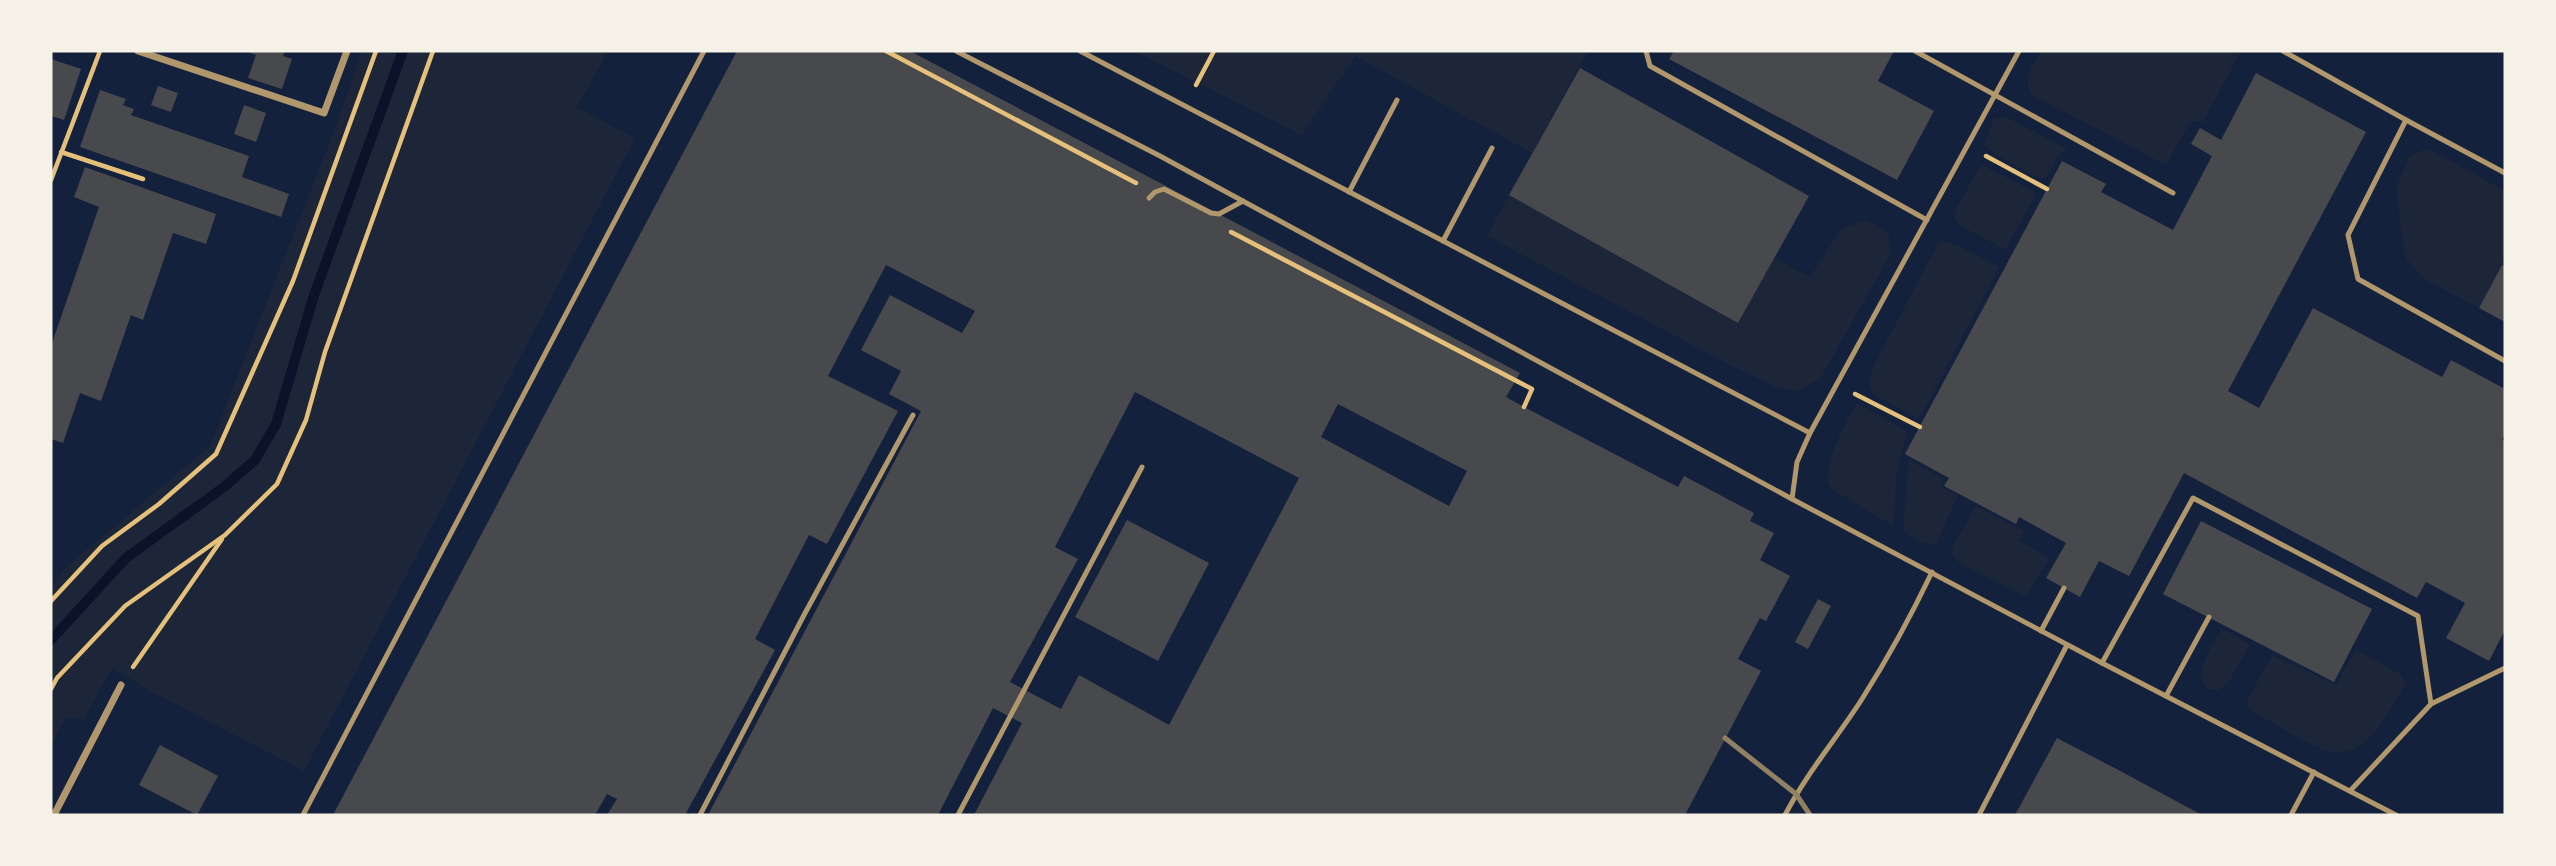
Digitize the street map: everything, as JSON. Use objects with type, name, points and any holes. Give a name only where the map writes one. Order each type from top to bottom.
[{"type":"street","points":[[138,51],[324,113],[347,51]]},
{"type":"street","points":[[54,815],[121,685]]},
{"type":"lane","points":[[303,815],[704,51]]},
{"type":"lane","points":[[956,51],[1243,201],[2067,645],[2396,815]]},
{"type":"lane","points":[[1080,51],[1810,433]]},
{"type":"lane","points":[[1646,51],[1650,66],[1927,220]]},
{"type":"lane","points":[[1915,51],[2173,193]]},
{"type":"lane","points":[[1792,499],[1797,462],[1810,433],[2019,51]]},
{"type":"lane","points":[[2283,51],[2406,121],[2505,173]]},
{"type":"lane","points":[[1349,191],[1397,100]]},
{"type":"lane","points":[[2406,121],[2348,235],[2358,279],[2505,361]]},
{"type":"lane","points":[[1443,241],[1492,149]]},
{"type":"lane","points":[[1149,198],[1164,189],[1210,214],[1219,214],[1243,201]]},
{"type":"lane","points":[[700,815],[804,615],[913,415]]},
{"type":"lane","points":[[958,815],[1142,467]]},
{"type":"lane","points":[[2102,663],[2193,498],[2418,616],[2431,704]]},
{"type":"lane","points":[[1785,815],[1796,794],[1861,701],[1899,639],[1932,572]]},
{"type":"lane","points":[[2042,631],[2064,588]]},
{"type":"lane","points":[[2166,696],[2209,617]]},
{"type":"lane","points":[[1979,815],[2067,645]]},
{"type":"lane","points":[[2350,791],[2431,704],[2505,668]]},
{"type":"lane","points":[[2291,815],[2314,772]]},
{"type":"path","points":[[51,180],[100,51]]},
{"type":"path","points":[[51,601],[102,546],[159,504],[216,454],[293,281],[376,51]]},
{"type":"path","points":[[51,689],[57,678],[125,606],[225,535],[277,484],[306,420],[325,352],[433,51]]},
{"type":"path","points":[[1196,85],[1214,51]]},
{"type":"path","points":[[61,152],[143,179]]},
{"type":"path","points":[[1979,152],[2047,189]]},
{"type":"path","points":[[1501,374],[1532,389],[1524,407]]},
{"type":"path","points":[[1837,385],[1920,427]]},
{"type":"path","points":[[121,685],[225,535]]},
{"type":"shaded area","points":[[362,51],[608,51],[577,107],[635,138],[304,771],[150,691],[112,668],[84,719],[66,717],[51,746],[51,587],[66,567],[210,446],[335,129]]},
{"type":"shaded area","points":[[1134,51],[1588,51],[1532,153],[1355,56],[1302,135]]},
{"type":"shaded area","points":[[2041,51],[2241,51],[2203,122],[2191,121],[2166,165],[2032,95],[2028,78]]},
{"type":"shaded area","points":[[2004,116],[2068,149],[2058,155],[2047,177],[2041,179],[1998,156],[1984,145],[1994,119]]},
{"type":"shaded area","points":[[2427,148],[2505,191],[2505,258],[2479,308],[2424,279],[2405,257],[2396,188],[2409,157]]},
{"type":"shaded area","points":[[1981,165],[2034,191],[2034,197],[2004,249],[1961,226],[1954,218],[1955,211]]},
{"type":"shaded area","points":[[1509,195],[1738,322],[1775,258],[1810,277],[1842,228],[1867,220],[1889,235],[1890,255],[1820,379],[1797,391],[1776,387],[1726,363],[1487,236]]},
{"type":"shaded area","points":[[1942,241],[1957,245],[1999,267],[1921,416],[1916,418],[1873,394],[1869,382],[1874,365]]},
{"type":"shaded area","points":[[1857,403],[1907,431],[1897,471],[1893,526],[1833,490],[1828,484],[1833,452]]},
{"type":"shaded area","points":[[1909,460],[1944,480],[1941,487],[1958,495],[1936,545],[1918,540],[1903,529]]},
{"type":"shaded area","points":[[1976,506],[2024,531],[2019,541],[2050,558],[2026,596],[1958,562],[1953,555],[1952,548]]},
{"type":"shaded area","points":[[2222,629],[2250,644],[2228,683],[2219,690],[2207,689],[2202,674],[2205,659]]},
{"type":"shaded area","points":[[2356,650],[2400,674],[2406,683],[2377,729],[2356,748],[2345,752],[2323,749],[2293,735],[2248,707],[2247,701],[2272,655],[2336,685]]},
{"type":"building","points":[[245,51],[285,51],[283,56],[292,59],[282,89],[248,78],[256,55]]},
{"type":"building","points":[[737,51],[910,51],[1520,373],[1506,397],[1678,487],[1684,476],[1754,513],[1750,521],[1774,533],[1760,560],[1790,576],[1766,621],[1760,618],[1738,659],[1761,671],[1685,815],[974,815],[1022,723],[993,708],[938,815],[708,815],[921,411],[889,394],[901,371],[861,350],[890,295],[962,333],[975,311],[886,265],[828,376],[898,411],[827,544],[809,535],[755,639],[775,650],[685,815],[607,815],[617,799],[607,794],[595,815],[333,815]],"holes":[[[1135,392],[1299,478],[1169,725],[1079,675],[1061,709],[1010,682],[1078,559],[1055,547]],[[1338,404],[1467,471],[1449,506],[1321,437]]]},
{"type":"building","points":[[1674,51],[1894,51],[1878,81],[1934,111],[1897,180],[1669,59]]},
{"type":"building","points":[[51,59],[81,69],[64,120],[51,116]]},
{"type":"building","points":[[1580,68],[1809,196],[1738,323],[1509,195]]},
{"type":"building","points":[[2256,73],[2366,132],[2228,391],[2259,408],[2313,308],[2442,377],[2451,360],[2505,389],[2505,433],[2502,440],[2505,441],[2505,630],[2489,661],[2446,638],[2465,603],[2426,582],[2417,598],[2184,473],[2129,576],[2099,561],[2080,597],[2046,578],[2066,543],[2019,517],[2016,524],[1944,486],[1949,478],[1905,454],[2062,161],[2106,184],[2101,192],[2173,230],[2212,156],[2191,144],[2200,128],[2221,140]]},
{"type":"building","points":[[158,86],[178,93],[171,112],[151,105]]},
{"type":"building","points":[[100,90],[126,99],[123,105],[134,109],[131,115],[249,156],[242,177],[289,194],[281,217],[80,147]]},
{"type":"building","points":[[244,105],[266,113],[256,142],[234,134]]},
{"type":"building","points":[[85,167],[216,214],[206,244],[173,233],[143,320],[131,315],[101,401],[80,393],[63,443],[51,439],[51,346],[99,207],[74,197]]},
{"type":"building","points":[[2502,265],[2505,266],[2505,322],[2479,308]]},
{"type":"building","points":[[1127,520],[1209,563],[1158,661],[1075,617]]},
{"type":"building","points":[[2201,521],[2372,609],[2334,682],[2163,594]]},
{"type":"building","points":[[1818,599],[1831,606],[1808,649],[1795,642]]},
{"type":"building","points":[[2057,738],[2124,773],[2202,815],[2015,815]]},
{"type":"building","points":[[160,745],[218,776],[197,815],[139,785]]},
{"type":"waterway","points":[[51,640],[126,558],[224,487],[255,460],[276,424],[314,295],[403,51]]},
{"type":"railway","points":[[1725,738],[1796,794],[1810,815]]}]
